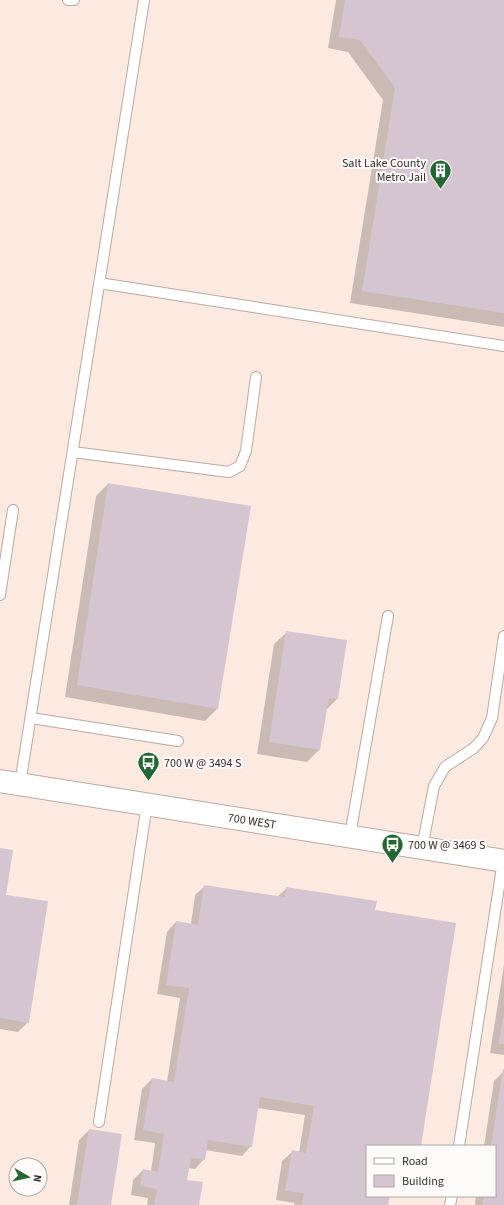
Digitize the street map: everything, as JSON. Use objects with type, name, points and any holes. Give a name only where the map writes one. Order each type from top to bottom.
[{"type":"street","name":"700 WEST","points":[[10,783],[503,861]]},
{"type":"lane","points":[[68,0],[74,0]]},
{"type":"lane","points":[[10,783],[31,718],[144,0]]},
{"type":"lane","points":[[99,283],[504,346]]},
{"type":"lane","points":[[73,452],[229,472],[240,466],[246,451],[256,377]]},
{"type":"lane","points":[[0,595],[13,510]]},
{"type":"lane","points":[[350,836],[388,616]]},
{"type":"lane","points":[[422,848],[434,786],[445,767],[474,748],[483,738],[492,718],[504,636]]},
{"type":"lane","points":[[31,718],[178,741]]},
{"type":"lane","points":[[99,1122],[147,804]]},
{"type":"lane","points":[[459,1145],[500,902],[503,861]]},
{"type":"building","name":"Salt Lake County Metro Jail","points":[[345,0],[504,0],[504,313],[362,291],[395,88],[360,40],[339,37]]},
{"type":"building","points":[[108,483],[251,506],[218,709],[77,685]]},
{"type":"building","points":[[286,631],[347,640],[338,699],[329,698],[320,750],[269,742]]},
{"type":"building","points":[[0,848],[13,850],[6,895],[48,901],[29,1023],[0,1018]]},
{"type":"building","points":[[204,885],[285,897],[286,887],[377,901],[375,910],[456,923],[421,1145],[366,1145],[366,1197],[390,1197],[388,1205],[302,1205],[304,1193],[285,1191],[292,1150],[306,1153],[314,1106],[260,1097],[252,1147],[208,1140],[205,1160],[191,1158],[187,1180],[203,1182],[199,1205],[154,1205],[157,1189],[140,1186],[143,1169],[158,1172],[164,1134],[143,1130],[152,1078],[174,1082],[189,988],[166,985],[176,921],[198,925]]},
{"type":"building","points":[[503,1018],[504,1044],[499,1044]]},
{"type":"building","points":[[504,1069],[504,1205],[482,1205],[484,1197],[496,1197],[496,1145],[491,1145]]},
{"type":"building","points":[[89,1129],[122,1134],[111,1205],[77,1205]]},
{"type":"place","name":"Salt Lake County Metro Jail","points":[[441,190]]},
{"type":"place","name":"700 W @ 3494 S","points":[[149,782]]},
{"type":"place","name":"700 W @ 3469 S","points":[[392,864]]}]
